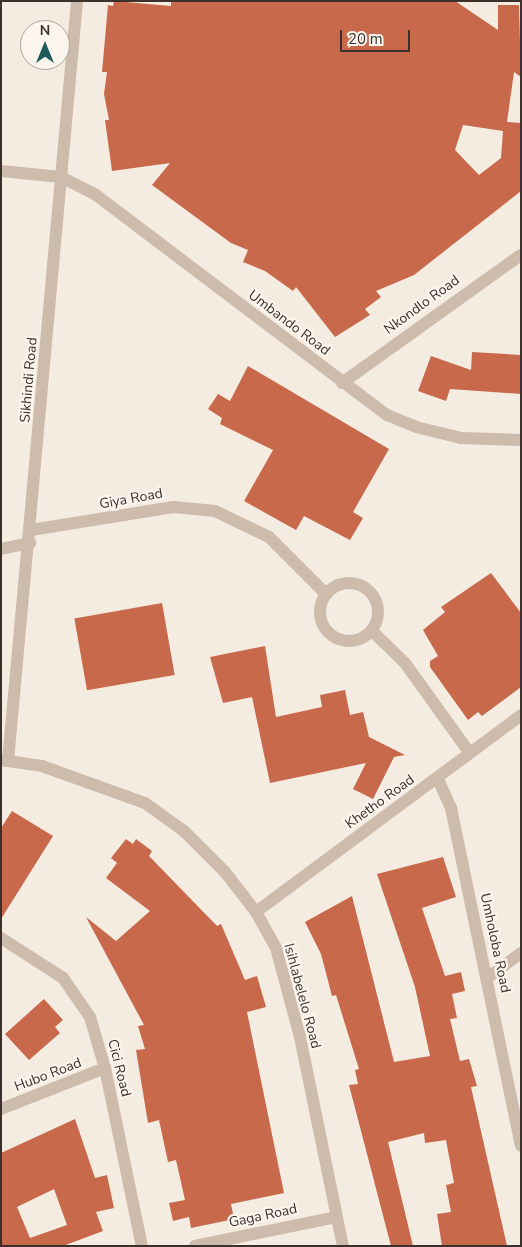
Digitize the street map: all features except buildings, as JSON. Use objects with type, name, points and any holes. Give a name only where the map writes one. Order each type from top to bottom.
[{"type":"street","name":"Sikhindi Road","points":[[5,760],[30,544],[77,1]]},
{"type":"street","points":[[1,171],[61,177]]},
{"type":"street","name":"Umbando Road","points":[[61,177],[96,195],[342,383],[387,415],[416,428],[461,438],[521,440]]},
{"type":"street","name":"Nkondlo Road","points":[[342,383],[521,255]]},
{"type":"street","name":"Giya Road","points":[[31,530],[172,507],[215,511],[269,537],[326,594]]},
{"type":"street","points":[[1,549],[30,544]]},
{"type":"street","points":[[344,583],[372,593],[380,612],[372,631],[345,642],[327,632],[320,613],[326,594],[344,583]]},
{"type":"street","points":[[372,631],[410,670],[469,752]]},
{"type":"street","name":"Khetho Road","points":[[256,912],[438,779],[469,752],[521,715]]},
{"type":"street","name":"Isihlabelelo Road","points":[[5,760],[91,781],[145,804],[184,831],[225,872],[256,912],[276,948],[300,1038],[342,1246]]},
{"type":"street","name":"Umholoba Road","points":[[438,779],[451,808],[521,1146]]},
{"type":"street","name":"Cici Road","points":[[1,938],[63,978],[90,1017],[105,1068],[142,1246]]},
{"type":"street","points":[[487,978],[521,953]]},
{"type":"street","name":"Hubo Road","points":[[1,1109],[105,1068]]},
{"type":"street","name":"Gaga Road","points":[[195,1246],[336,1216]]}]
